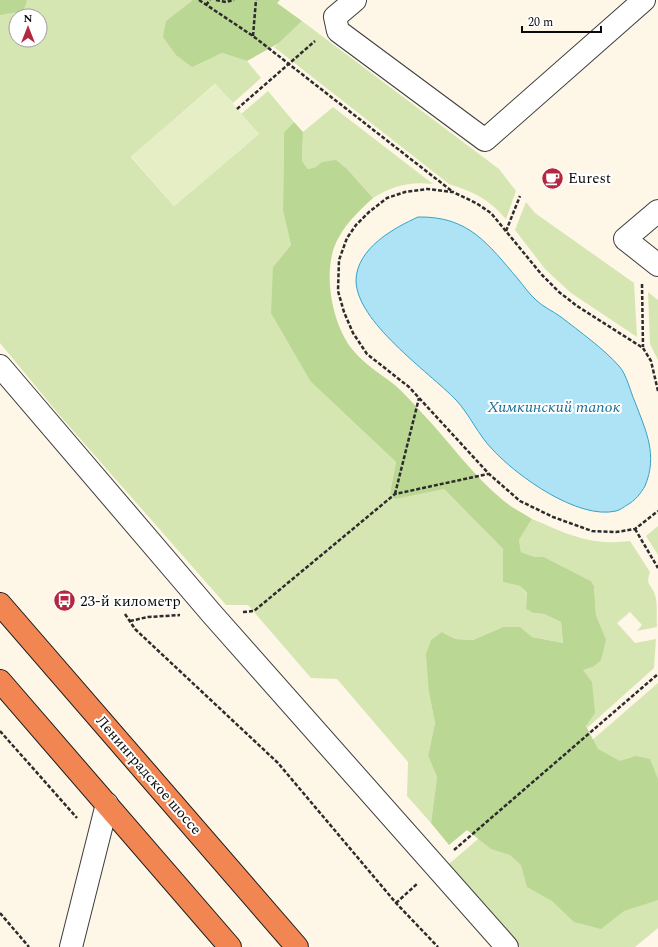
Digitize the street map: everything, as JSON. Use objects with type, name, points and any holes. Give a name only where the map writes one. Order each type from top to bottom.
[{"type":"highway","name":"Ленинградское шоссе","points":[[0,604],[297,947]]},
{"type":"highway","points":[[0,681],[230,947]]},
{"type":"street","points":[[355,0],[335,17],[338,31],[485,140],[644,0]]},
{"type":"street","points":[[650,258],[625,239],[658,211]]},
{"type":"street","points":[[0,366],[212,614],[507,947]]},
{"type":"street","points":[[71,947],[107,804]]},
{"type":"path","points":[[199,0],[253,36],[453,192],[491,212],[506,232],[559,292],[576,306],[643,348],[651,361],[658,391]]},
{"type":"path","points":[[206,5],[210,0]]},
{"type":"path","points":[[216,0],[226,2],[234,0]]},
{"type":"path","points":[[253,36],[256,0]]},
{"type":"path","points":[[237,108],[336,22]]},
{"type":"path","points":[[453,192],[427,189],[405,192],[387,198],[356,225],[347,238],[339,260],[338,291],[344,312],[353,333],[367,354],[396,376],[419,398],[488,474],[520,501],[553,517],[592,531],[616,532],[635,529],[658,512]]},
{"type":"path","points":[[506,232],[520,196]]},
{"type":"path","points":[[643,348],[650,258]]},
{"type":"path","points":[[395,494],[419,398]]},
{"type":"path","points":[[130,621],[148,617],[254,611],[395,494],[488,474]]},
{"type":"path","points":[[635,529],[658,568]]},
{"type":"path","points":[[125,614],[135,629],[278,763],[396,903],[438,947]]},
{"type":"path","points":[[396,903],[435,867],[658,674]]},
{"type":"path","points":[[0,731],[98,841]]},
{"type":"path","points":[[0,912],[28,947]]},
{"type":"green space","points":[[0,0],[191,0],[192,66],[222,53],[247,61],[261,78],[233,103],[215,84],[131,157],[174,206],[259,134],[241,114],[268,91],[294,122],[284,132],[283,211],[291,245],[273,267],[311,382],[396,462],[390,493],[444,489],[503,549],[503,582],[520,586],[527,594],[526,609],[533,613],[544,614],[561,622],[563,643],[532,637],[519,627],[503,627],[473,640],[455,639],[442,632],[429,693],[435,723],[428,756],[437,777],[431,823],[407,796],[408,762],[337,679],[311,678],[248,605],[226,605],[61,417],[0,343]]},
{"type":"green space","points":[[0,0],[27,1],[24,8],[8,8],[8,14],[0,15]]},
{"type":"green space","points":[[191,0],[280,0],[277,3],[302,21],[279,43],[247,61],[222,53],[192,67],[176,55],[163,37],[166,21],[192,1]]},
{"type":"green space","points":[[302,21],[499,169],[516,191],[506,219],[487,201],[467,190],[449,184],[274,47]]},
{"type":"green space","points":[[216,84],[259,134],[174,206],[131,156]]},
{"type":"green space","points":[[333,107],[433,184],[417,183],[402,185],[387,190],[373,198],[348,170],[316,167],[308,169],[302,161],[303,132]]},
{"type":"green space","points":[[294,122],[303,132],[302,161],[308,169],[316,167],[322,162],[336,160],[348,170],[373,198],[354,216],[342,232],[334,249],[330,263],[331,294],[334,310],[345,338],[352,349],[373,369],[406,395],[492,491],[510,506],[532,519],[519,540],[521,552],[535,557],[544,557],[591,581],[594,586],[596,615],[606,640],[601,660],[593,667],[583,670],[592,682],[595,713],[586,726],[598,749],[620,761],[636,756],[650,759],[658,779],[658,900],[624,911],[601,929],[574,922],[552,901],[527,887],[521,865],[510,855],[491,849],[467,830],[449,845],[431,823],[437,777],[428,756],[435,723],[429,693],[426,654],[431,640],[442,632],[455,639],[473,640],[503,627],[520,627],[532,637],[563,643],[561,622],[544,614],[533,613],[526,609],[527,593],[520,586],[503,582],[503,549],[444,489],[395,499],[390,493],[396,462],[311,382],[271,313],[273,267],[291,245],[283,211],[284,132]]},
{"type":"green space","points":[[526,202],[535,213],[634,283],[637,337],[571,293],[545,269],[515,230]]},
{"type":"green space","points":[[648,292],[658,300],[658,360],[650,344]]},
{"type":"green space","points":[[532,519],[579,538],[602,542],[630,541],[650,572],[648,580],[656,598],[657,627],[637,631],[642,625],[630,612],[617,623],[635,643],[656,639],[654,668],[587,728],[582,670],[593,667],[601,628],[596,615],[594,586],[591,581],[544,557],[535,557],[521,552],[519,540]]},
{"type":"green space","points":[[658,526],[658,555],[646,536]]},
{"type":"green space","points":[[658,683],[658,928],[635,947],[520,947],[449,864]]},
{"type":"water","name":"Химкинский тапок","points":[[418,217],[451,221],[476,234],[497,254],[533,298],[591,340],[619,366],[626,378],[649,443],[649,475],[645,486],[633,501],[617,511],[601,512],[584,509],[549,494],[532,483],[517,472],[493,450],[456,400],[380,329],[359,296],[356,280],[358,269],[363,258],[378,241],[398,227]]},
{"type":"place","name":"Eurest","points":[[553,178]]},
{"type":"place","name":"23-й километр","points":[[64,601]]}]
